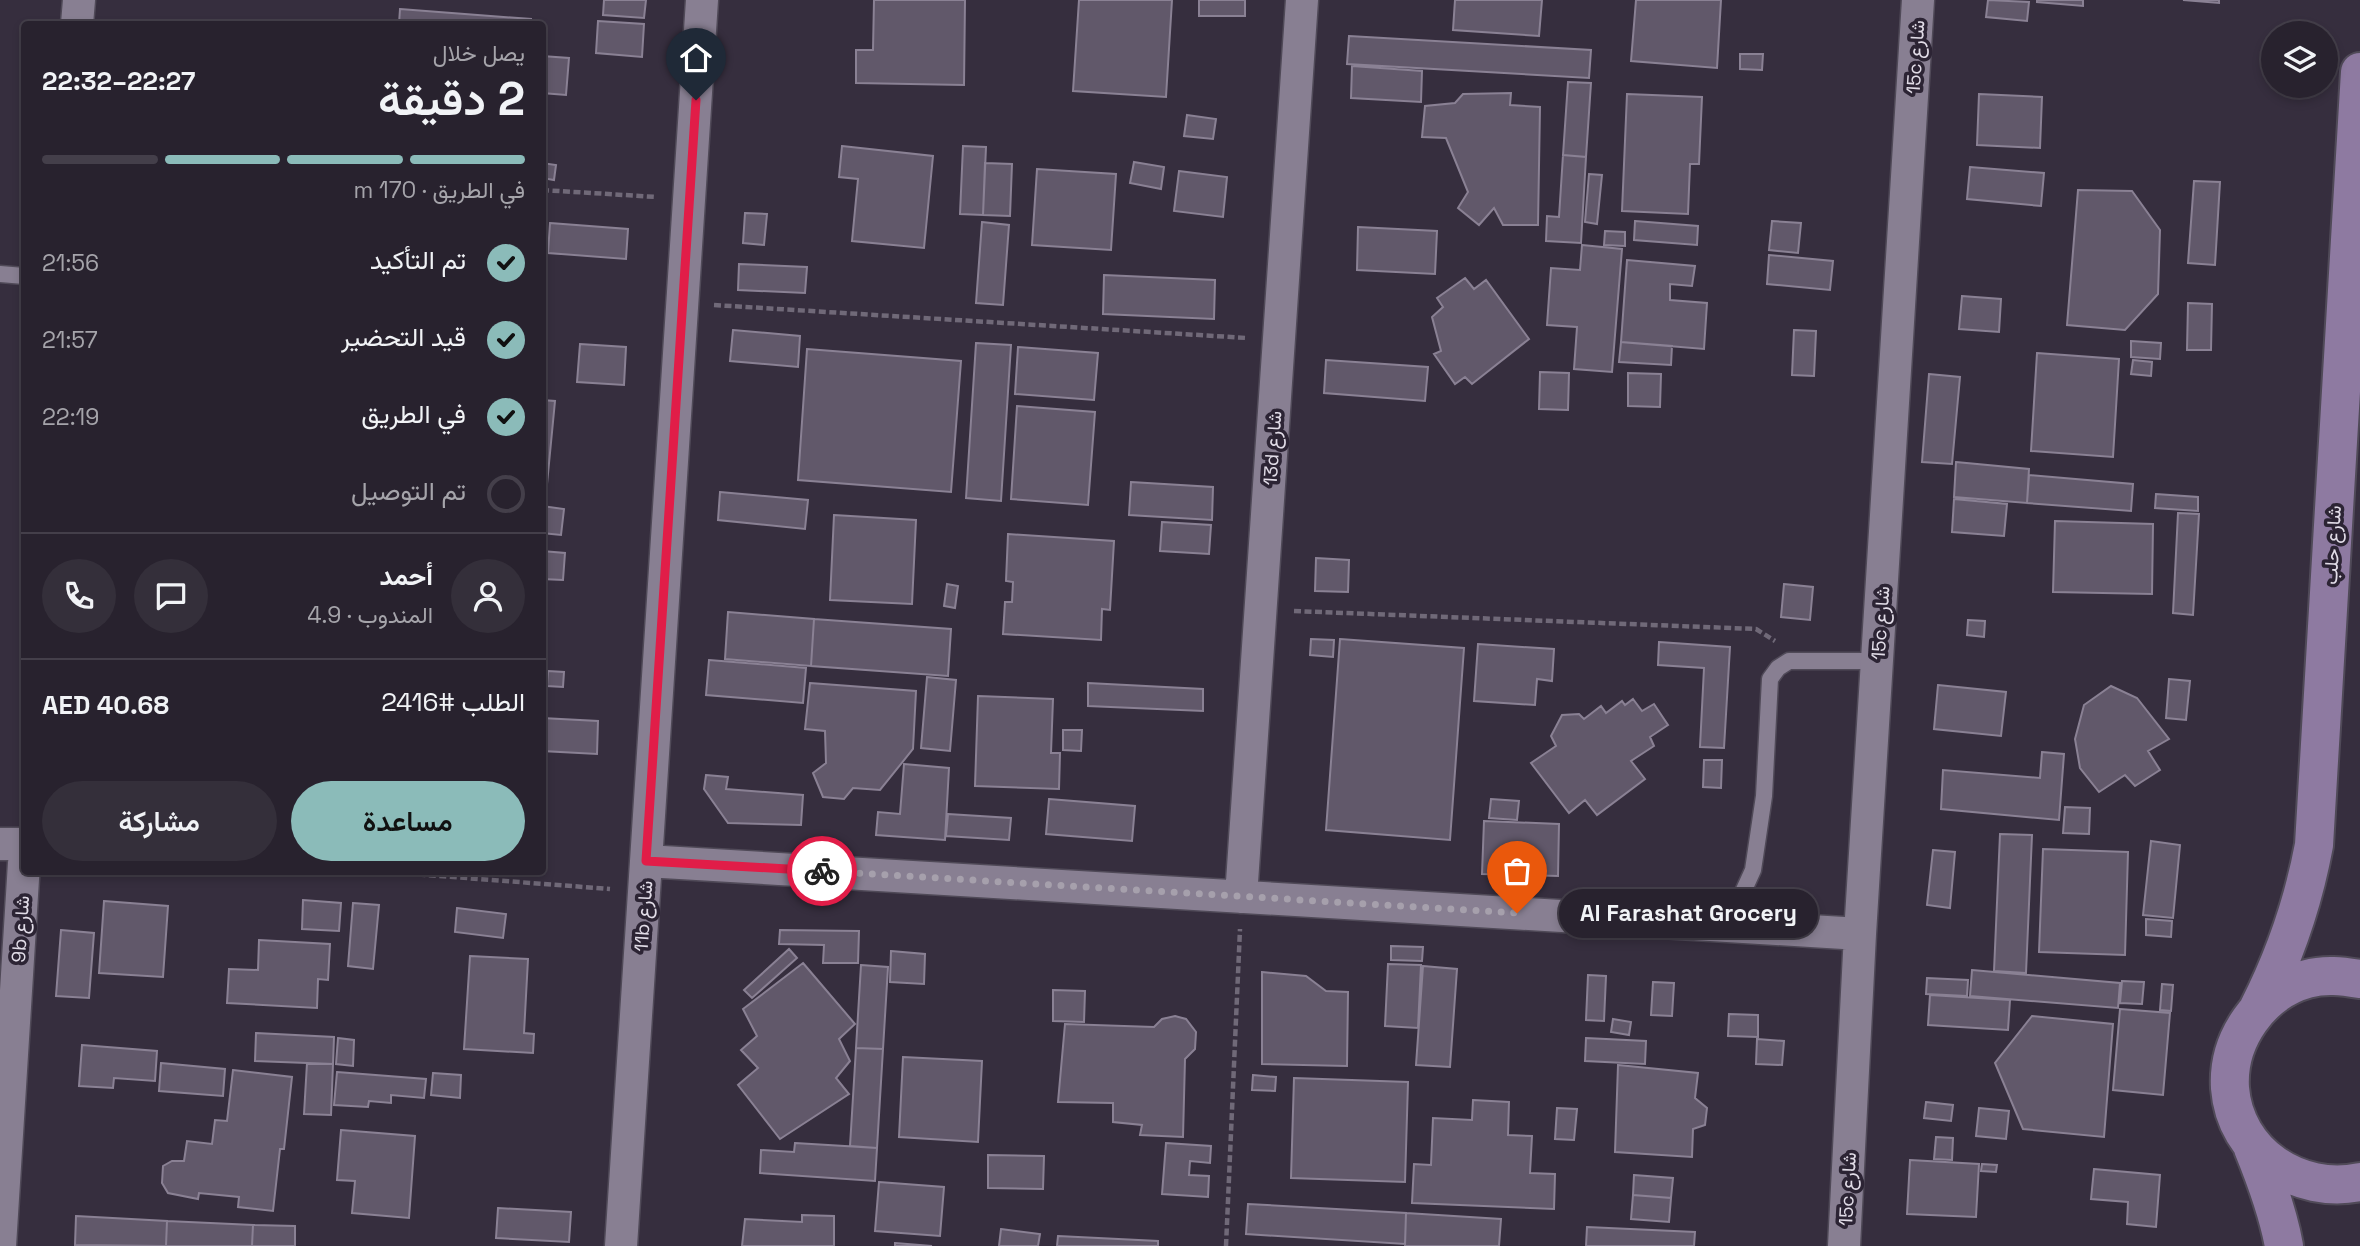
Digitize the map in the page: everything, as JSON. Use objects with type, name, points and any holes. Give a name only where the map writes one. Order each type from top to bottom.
[{"type":"street","points":[[77,21],[79,0]]},
{"type":"street","name":"11b شارع","points":[[621,1246],[702,0]]},
{"type":"street","name":"13d شارع","points":[[1241,897],[1302,0]]},
{"type":"street","name":"15c شارع","points":[[1844,1246],[1860,933],[1918,0]]},
{"type":"street","name":"شارع حلب","points":[[2258,1009],[2294,930],[2314,845],[2360,72]]},
{"type":"street","points":[[0,844],[21,844]]},
{"type":"street","name":"9b شارع","points":[[1,1246],[16,872]]},
{"type":"street","points":[[645,876],[1241,897],[1860,933]]},
{"type":"street","points":[[2284,1246],[2280,1222],[2267,1182],[2237,1117],[2230,1089],[2232,1060],[2241,1032],[2258,1009],[2280,990],[2307,979],[2336,975],[2360,979]]},
{"type":"street","points":[[2250,1143],[2269,1163],[2292,1176],[2317,1184],[2344,1186],[2360,1182]]},
{"type":"lane","points":[[0,274],[21,276]]},
{"type":"lane","points":[[1710,924],[1729,910],[1744,892],[1753,870],[1764,796],[1770,679],[1778,668],[1789,661],[1877,661]]},
{"type":"path","points":[[546,190],[689,200]]},
{"type":"path","points":[[683,304],[1279,340]]},
{"type":"path","points":[[1261,610],[1756,629],[1770,636],[1782,647],[1789,661]]},
{"type":"path","points":[[546,874],[645,876]]},
{"type":"path","points":[[1226,1246],[1241,897]]},
{"type":"building","points":[[604,0],[646,0],[644,18],[603,15]]},
{"type":"building","points":[[874,0],[965,0],[964,85],[856,83],[856,50],[873,50]]},
{"type":"building","points":[[1079,0],[1172,0],[1166,97],[1073,91]]},
{"type":"building","points":[[1199,0],[1245,0],[1245,16],[1199,16]]},
{"type":"building","points":[[1455,0],[1542,0],[1539,36],[1453,30]]},
{"type":"building","points":[[1636,0],[1721,0],[1717,68],[1631,61]]},
{"type":"building","points":[[1988,0],[2029,2],[2027,21],[1986,17]]},
{"type":"building","points":[[2083,0],[2083,6],[2037,2]]},
{"type":"building","points":[[2183,0],[2219,0],[2219,3]]},
{"type":"building","points":[[400,9],[531,19],[531,21],[399,21]]},
{"type":"building","points":[[598,21],[644,24],[642,57],[596,53]]},
{"type":"building","points":[[1349,36],[1591,50],[1589,78],[1347,64]]},
{"type":"building","points":[[1740,54],[1763,54],[1762,70],[1740,69]]},
{"type":"building","points":[[546,56],[569,58],[566,95],[546,93]]},
{"type":"building","points":[[1352,66],[1422,71],[1421,102],[1351,98]]},
{"type":"building","points":[[1568,82],[1591,83],[1586,157],[1563,155]]},
{"type":"building","points":[[1511,93],[1510,105],[1540,107],[1538,225],[1503,225],[1494,208],[1479,225],[1458,208],[1468,192],[1446,138],[1422,137],[1425,106],[1455,103],[1463,94]]},
{"type":"building","points":[[1627,94],[1702,97],[1699,164],[1690,164],[1688,214],[1622,211]]},
{"type":"building","points":[[1979,94],[2042,97],[2040,148],[1977,145]]},
{"type":"building","points":[[1187,115],[1216,119],[1213,139],[1184,136]]},
{"type":"building","points":[[842,146],[933,156],[924,248],[852,241],[858,179],[839,177]]},
{"type":"building","points":[[963,146],[986,147],[983,215],[960,214]]},
{"type":"building","points":[[1563,155],[1586,157],[1581,243],[1546,241],[1547,216],[1559,217]]},
{"type":"building","points":[[1134,162],[1164,167],[1161,189],[1130,183]]},
{"type":"building","points":[[985,163],[1012,164],[1010,216],[983,215]]},
{"type":"building","points":[[546,164],[556,165],[554,180],[546,179]]},
{"type":"building","points":[[1970,167],[2044,173],[2041,206],[1967,199]]},
{"type":"building","points":[[1037,169],[1116,174],[1111,250],[1032,245]]},
{"type":"building","points":[[1179,171],[1227,177],[1223,217],[1174,211]]},
{"type":"building","points":[[1589,174],[1602,175],[1597,224],[1585,222]]},
{"type":"building","points":[[2194,181],[2220,182],[2215,265],[2188,263]]},
{"type":"building","points":[[2078,190],[2132,191],[2160,230],[2158,294],[2125,330],[2067,325]]},
{"type":"building","points":[[745,213],[767,214],[764,245],[743,243]]},
{"type":"building","points":[[1635,221],[1698,226],[1697,245],[1634,240]]},
{"type":"building","points":[[1772,221],[1801,223],[1798,253],[1769,250]]},
{"type":"building","points":[[982,222],[1009,225],[1003,305],[976,303]]},
{"type":"building","points":[[550,223],[628,229],[626,259],[548,253]]},
{"type":"building","points":[[1358,227],[1437,231],[1435,274],[1357,270]]},
{"type":"building","points":[[1605,231],[1625,232],[1625,246],[1604,245]]},
{"type":"building","points":[[1582,245],[1622,249],[1612,372],[1574,369],[1577,327],[1547,325],[1551,268],[1580,270]]},
{"type":"building","points":[[1769,255],[1833,261],[1830,290],[1767,284]]},
{"type":"building","points":[[1627,260],[1695,266],[1692,286],[1670,284],[1670,300],[1707,303],[1704,349],[1621,342]]},
{"type":"building","points":[[739,264],[807,267],[805,293],[738,290]]},
{"type":"building","points":[[1104,275],[1215,280],[1214,319],[1103,314]]},
{"type":"building","points":[[1465,278],[1474,289],[1486,280],[1529,339],[1472,384],[1465,377],[1455,384],[1434,354],[1441,351],[1432,317],[1443,307],[1437,298]]},
{"type":"building","points":[[1962,296],[2001,299],[1999,332],[1959,329]]},
{"type":"building","points":[[2188,303],[2212,304],[2211,350],[2187,350]]},
{"type":"building","points":[[733,330],[800,336],[798,367],[730,361]]},
{"type":"building","points":[[1794,330],[1816,331],[1814,376],[1792,375]]},
{"type":"building","points":[[2131,341],[2161,343],[2160,359],[2131,357]]},
{"type":"building","points":[[1621,342],[1672,346],[1671,365],[1619,362]]},
{"type":"building","points":[[976,343],[1011,345],[1001,501],[966,498]]},
{"type":"building","points":[[580,344],[626,347],[624,385],[577,382]]},
{"type":"building","points":[[1018,347],[1098,353],[1094,400],[1015,394]]},
{"type":"building","points":[[807,349],[961,361],[951,492],[798,480]]},
{"type":"building","points":[[2037,353],[2119,359],[2113,457],[2031,451]]},
{"type":"building","points":[[1326,360],[1428,367],[1425,401],[1324,393]]},
{"type":"building","points":[[2133,360],[2152,362],[2151,376],[2131,374]]},
{"type":"building","points":[[1540,372],[1569,373],[1568,410],[1539,409]]},
{"type":"building","points":[[1628,373],[1661,374],[1660,407],[1628,406]]},
{"type":"building","points":[[1929,374],[1960,377],[1952,464],[1922,462]]},
{"type":"building","points":[[546,400],[555,401],[546,484]]},
{"type":"building","points":[[1017,406],[1095,412],[1088,505],[1011,499]]},
{"type":"building","points":[[1956,462],[2029,469],[2027,503],[1954,497]]},
{"type":"building","points":[[2029,475],[2133,484],[2131,511],[2027,503]]},
{"type":"building","points":[[1131,482],[1213,487],[1212,520],[1129,515]]},
{"type":"building","points":[[720,492],[808,500],[805,529],[718,520]]},
{"type":"building","points":[[2156,494],[2198,497],[2198,511],[2155,508]]},
{"type":"building","points":[[1954,499],[2007,504],[2004,536],[1952,532]]},
{"type":"building","points":[[546,507],[564,509],[561,535],[546,533]]},
{"type":"building","points":[[2178,513],[2199,514],[2193,615],[2173,613]]},
{"type":"building","points":[[834,515],[916,520],[912,604],[830,600]]},
{"type":"building","points":[[2055,521],[2153,524],[2152,594],[2053,592]]},
{"type":"building","points":[[1162,522],[1211,525],[1209,554],[1160,551]]},
{"type":"building","points":[[1008,534],[1114,541],[1110,610],[1102,609],[1101,640],[1003,634],[1005,602],[1012,602],[1013,582],[1006,581]]},
{"type":"building","points":[[546,551],[565,553],[563,580],[546,579]]},
{"type":"building","points":[[1316,558],[1349,560],[1348,592],[1315,591]]},
{"type":"building","points":[[947,584],[958,586],[955,608],[944,606]]},
{"type":"building","points":[[1784,584],[1813,587],[1810,620],[1781,617]]},
{"type":"building","points":[[728,612],[814,619],[811,666],[725,659]]},
{"type":"building","points":[[814,619],[951,629],[948,676],[811,666]]},
{"type":"building","points":[[1968,620],[1985,621],[1984,637],[1967,635]]},
{"type":"building","points":[[1311,639],[1334,640],[1333,657],[1310,655]]},
{"type":"building","points":[[1340,639],[1464,648],[1450,840],[1326,830]]},
{"type":"building","points":[[1659,642],[1730,647],[1724,748],[1700,747],[1704,668],[1658,665]]},
{"type":"building","points":[[1478,644],[1554,649],[1552,681],[1537,679],[1535,705],[1474,701]]},
{"type":"building","points":[[709,660],[806,668],[803,703],[706,695]]},
{"type":"building","points":[[548,671],[564,672],[563,687],[547,686]]},
{"type":"building","points":[[927,677],[956,680],[950,751],[921,748]]},
{"type":"building","points":[[2169,679],[2190,681],[2186,720],[2166,718]]},
{"type":"building","points":[[810,683],[916,691],[913,749],[880,790],[853,788],[844,799],[823,797],[813,773],[826,763],[825,731],[805,729]]},
{"type":"building","points":[[1088,683],[1203,689],[1203,711],[1088,706]]},
{"type":"building","points":[[1938,685],[2006,692],[2001,736],[1934,729]]},
{"type":"building","points":[[2111,686],[2137,698],[2169,739],[2148,751],[2160,770],[2135,786],[2125,775],[2099,792],[2080,768],[2075,739],[2084,705]]},
{"type":"building","points":[[978,696],[1053,699],[1051,753],[1060,753],[1059,789],[975,786]]},
{"type":"building","points":[[1633,699],[1642,711],[1654,704],[1668,725],[1650,737],[1654,746],[1631,761],[1645,779],[1597,815],[1585,800],[1569,813],[1531,763],[1556,746],[1551,736],[1562,715],[1579,714],[1584,719],[1601,706],[1606,713],[1622,701],[1625,705]]},
{"type":"building","points":[[546,718],[598,721],[597,754],[546,751]]},
{"type":"building","points":[[1063,730],[1082,730],[1081,751],[1063,750]]},
{"type":"building","points":[[2042,752],[2064,754],[2059,820],[1941,809],[1943,770],[2040,778]]},
{"type":"building","points":[[1704,760],[1722,760],[1721,788],[1703,787]]},
{"type":"building","points":[[904,764],[949,768],[945,840],[876,835],[878,812],[900,814]]},
{"type":"building","points":[[706,775],[728,777],[726,789],[803,795],[801,825],[728,823],[704,789]]},
{"type":"building","points":[[1049,799],[1135,806],[1132,841],[1046,834]]},
{"type":"building","points":[[1491,799],[1519,801],[1517,820],[1489,818]]},
{"type":"building","points":[[2065,807],[2090,808],[2089,834],[2063,833]]},
{"type":"building","points":[[948,814],[1011,818],[1009,840],[946,836]]},
{"type":"building","points":[[1484,821],[1559,824],[1558,876],[1482,874]]},
{"type":"building","points":[[2000,834],[2032,835],[2026,973],[1994,971]]},
{"type":"building","points":[[2151,841],[2180,845],[2173,918],[2143,915]]},
{"type":"building","points":[[2043,849],[2128,852],[2125,955],[2039,952]]},
{"type":"building","points":[[1933,850],[1955,852],[1950,908],[1927,905]]},
{"type":"building","points":[[303,900],[341,903],[339,931],[302,929]]},
{"type":"building","points":[[104,901],[168,906],[163,977],[99,973]]},
{"type":"building","points":[[353,903],[379,905],[373,969],[348,966]]},
{"type":"building","points":[[457,908],[506,914],[503,938],[455,932]]},
{"type":"building","points":[[2146,919],[2172,921],[2171,937],[2146,935]]},
{"type":"building","points":[[61,930],[94,933],[89,998],[56,996]]},
{"type":"building","points":[[780,930],[859,931],[858,963],[823,963],[824,945],[779,944]]},
{"type":"building","points":[[259,940],[330,944],[328,980],[318,979],[317,1008],[227,1003],[229,969],[258,970]]},
{"type":"building","points":[[1391,946],[1423,947],[1422,961],[1391,960]]},
{"type":"building","points":[[789,949],[797,958],[752,998],[744,990]]},
{"type":"building","points":[[891,951],[925,954],[924,984],[890,982]]},
{"type":"building","points":[[470,956],[528,959],[524,1033],[534,1034],[533,1053],[464,1049]]},
{"type":"building","points":[[803,963],[855,1024],[839,1039],[850,1061],[836,1078],[849,1094],[780,1139],[738,1085],[758,1068],[741,1050],[757,1036],[743,1009]]},
{"type":"building","points":[[1388,964],[1421,965],[1418,1028],[1385,1026]]},
{"type":"building","points":[[861,965],[888,967],[883,1049],[856,1048]]},
{"type":"building","points":[[1423,966],[1457,969],[1450,1067],[1416,1065]]},
{"type":"building","points":[[1972,970],[2120,983],[2118,1008],[1970,996]]},
{"type":"building","points":[[1262,972],[1306,976],[1326,991],[1348,992],[1347,1066],[1262,1064]]},
{"type":"building","points":[[1588,975],[1606,976],[1604,1021],[1586,1020]]},
{"type":"building","points":[[1927,978],[1968,980],[1967,996],[1926,994]]},
{"type":"building","points":[[2122,981],[2144,982],[2142,1004],[2120,1003]]},
{"type":"building","points":[[1653,982],[1674,983],[1672,1016],[1651,1015]]},
{"type":"building","points":[[2162,984],[2173,985],[2171,1011],[2160,1010]]},
{"type":"building","points":[[1053,990],[1085,991],[1084,1022],[1053,1021]]},
{"type":"building","points":[[1930,995],[2010,1000],[2008,1030],[1928,1025]]},
{"type":"building","points":[[2120,1009],[2170,1013],[2163,1095],[2113,1090]]},
{"type":"building","points":[[1729,1014],[1758,1015],[1758,1037],[1728,1036]]},
{"type":"building","points":[[1175,1016],[1186,1019],[1196,1032],[1195,1049],[1185,1059],[1183,1137],[1140,1135],[1142,1125],[1113,1122],[1113,1103],[1058,1102],[1065,1024],[1154,1027],[1162,1019]]},
{"type":"building","points":[[2032,1016],[2113,1024],[2104,1137],[2023,1129],[1995,1063]]},
{"type":"building","points":[[1613,1019],[1631,1022],[1629,1035],[1611,1032]]},
{"type":"building","points":[[256,1033],[334,1037],[333,1064],[255,1061]]},
{"type":"building","points":[[338,1038],[354,1040],[353,1066],[336,1064]]},
{"type":"building","points":[[1586,1038],[1646,1041],[1645,1064],[1585,1061]]},
{"type":"building","points":[[1757,1039],[1784,1041],[1782,1065],[1756,1064]]},
{"type":"building","points":[[82,1045],[157,1051],[155,1081],[114,1078],[113,1088],[79,1086]]},
{"type":"building","points":[[856,1048],[883,1049],[877,1148],[850,1146]]},
{"type":"building","points":[[903,1057],[982,1061],[978,1142],[899,1137]]},
{"type":"building","points":[[161,1063],[225,1069],[223,1096],[159,1091]]},
{"type":"building","points":[[307,1063],[333,1064],[331,1115],[304,1114]]},
{"type":"building","points":[[1618,1065],[1698,1073],[1695,1098],[1707,1108],[1705,1125],[1693,1129],[1692,1157],[1615,1152]]},
{"type":"building","points":[[233,1070],[292,1077],[284,1149],[280,1149],[273,1211],[238,1207],[239,1197],[199,1193],[198,1199],[168,1193],[162,1183],[163,1166],[172,1161],[184,1161],[187,1141],[212,1144],[215,1120],[227,1121]]},
{"type":"building","points":[[337,1072],[426,1079],[424,1098],[391,1095],[391,1103],[369,1101],[368,1107],[334,1105]]},
{"type":"building","points":[[433,1073],[461,1075],[460,1098],[431,1095]]},
{"type":"building","points":[[1253,1075],[1276,1077],[1275,1091],[1252,1090]]},
{"type":"building","points":[[1294,1078],[1408,1082],[1405,1182],[1291,1178]]},
{"type":"building","points":[[1473,1100],[1509,1102],[1508,1135],[1532,1136],[1530,1173],[1555,1174],[1554,1209],[1412,1203],[1414,1164],[1431,1165],[1433,1118],[1472,1120]]},
{"type":"building","points":[[1926,1102],[1953,1105],[1951,1121],[1924,1118]]},
{"type":"building","points":[[1557,1108],[1577,1109],[1574,1140],[1555,1139]]},
{"type":"building","points":[[1979,1108],[2009,1111],[2006,1139],[1976,1136]]},
{"type":"building","points":[[341,1130],[415,1136],[409,1218],[352,1213],[355,1181],[337,1180]]},
{"type":"building","points":[[1936,1137],[1953,1138],[1952,1160],[1934,1159]]},
{"type":"building","points":[[795,1143],[877,1148],[875,1181],[760,1173],[761,1150],[794,1152]]},
{"type":"building","points":[[1166,1143],[1211,1146],[1210,1163],[1190,1161],[1189,1175],[1209,1176],[1208,1197],[1162,1194]]},
{"type":"building","points":[[988,1155],[1044,1156],[1043,1189],[988,1188]]},
{"type":"building","points":[[1910,1160],[1979,1164],[1976,1217],[1907,1214]]},
{"type":"building","points":[[1982,1164],[1997,1165],[1996,1172],[1981,1171]]},
{"type":"building","points":[[2094,1169],[2160,1175],[2156,1227],[2127,1224],[2128,1202],[2091,1199]]},
{"type":"building","points":[[1634,1175],[1673,1178],[1671,1198],[1633,1195]]},
{"type":"building","points":[[879,1182],[944,1187],[940,1236],[875,1231]]},
{"type":"building","points":[[1633,1195],[1671,1198],[1669,1222],[1631,1219]]},
{"type":"building","points":[[1248,1204],[1406,1213],[1405,1244],[1246,1234]]},
{"type":"building","points":[[498,1208],[571,1212],[569,1242],[496,1238]]},
{"type":"building","points":[[1406,1213],[1501,1219],[1499,1246],[1405,1246]]},
{"type":"building","points":[[802,1215],[834,1216],[834,1246],[742,1246],[745,1219],[802,1222]]},
{"type":"building","points":[[76,1216],[167,1221],[166,1246],[75,1245]]},
{"type":"building","points":[[167,1221],[253,1225],[252,1246],[166,1246]]},
{"type":"building","points":[[253,1225],[295,1226],[295,1246],[252,1246]]},
{"type":"building","points":[[1587,1227],[1695,1232],[1694,1246],[1586,1246]]},
{"type":"building","points":[[1001,1229],[1040,1234],[1038,1246],[999,1246]]},
{"type":"building","points":[[1058,1236],[1158,1241],[1158,1246],[1057,1246]]},
{"type":"building","points":[[895,1243],[932,1246],[895,1246]]},
{"type":"way so far","points":[[822,871],[1517,913]]},
{"type":"place","name":"Al Farashat Grocery","points":[[1517,913]]},
{"type":"route","points":[[696,100],[646,861],[822,871]]}]
